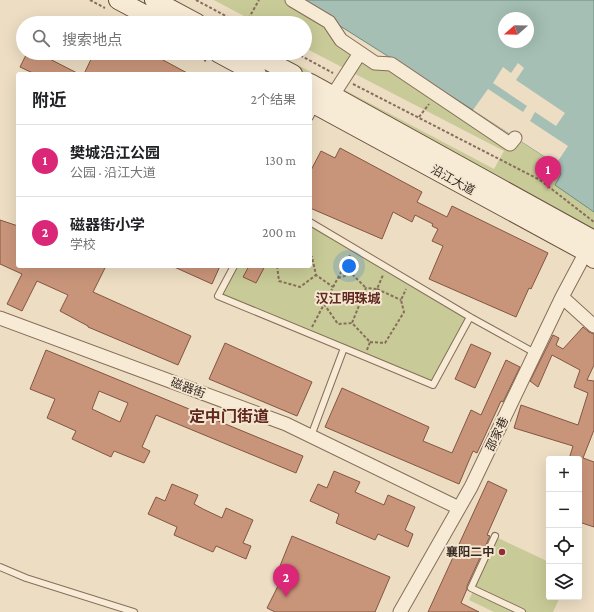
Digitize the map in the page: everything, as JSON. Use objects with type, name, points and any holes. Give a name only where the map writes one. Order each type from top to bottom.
[{"type":"main road","points":[[118,0],[148,16]]},
{"type":"main road","points":[[154,0],[184,16]]},
{"type":"main road","points":[[231,60],[253,72]]},
{"type":"main road","points":[[266,60],[289,72]]},
{"type":"main road","name":"沿江大道","points":[[312,84],[333,95],[591,250]]},
{"type":"main road","name":"沿江大道","points":[[312,108],[591,250]]},
{"type":"street","points":[[292,0],[330,22],[341,40],[375,63],[391,64],[510,144],[514,138]]},
{"type":"street","points":[[333,95],[360,53]]},
{"type":"street","name":"邵家巷","points":[[400,612],[471,487],[562,297],[591,250]]},
{"type":"street","points":[[562,297],[594,326]]},
{"type":"street","name":"磁器街","points":[[0,318],[286,424],[459,508]]},
{"type":"lane","points":[[312,223],[470,318],[535,353]]},
{"type":"lane","points":[[233,268],[218,296],[433,385],[470,318]]},
{"type":"lane","points":[[311,436],[344,348]]},
{"type":"lane","points":[[494,536],[471,588],[522,612]]},
{"type":"lane","points":[[0,567],[26,578],[134,612]]},
{"type":"path","points":[[196,0],[226,16]]},
{"type":"path","points":[[250,16],[259,0]]},
{"type":"path","points":[[309,60],[540,180],[594,222]]},
{"type":"path","points":[[419,117],[436,94]]},
{"type":"path","points":[[309,333],[353,248]]},
{"type":"path","points":[[312,257],[316,275],[333,287]]},
{"type":"path","points":[[277,268],[279,281],[300,288],[316,275]]},
{"type":"path","points":[[338,278],[352,274],[366,288],[377,289],[401,300]]},
{"type":"path","points":[[377,289],[384,274]]},
{"type":"path","points":[[352,323],[370,342],[385,343],[404,312],[401,300],[407,287]]},
{"type":"path","points":[[352,323],[366,288]]},
{"type":"path","points":[[324,304],[338,324],[352,323]]},
{"type":"path","points":[[364,356],[370,342]]},
{"type":"green space","points":[[214,0],[296,0],[341,40],[391,64],[510,143],[515,138],[556,164],[561,174],[556,185],[594,212],[594,240],[312,91],[312,73],[494,169],[504,151],[312,52],[312,16],[244,16]]},
{"type":"green space","points":[[252,60],[288,60],[311,72],[275,72]]},
{"type":"green space","points":[[312,223],[470,317],[433,385],[218,296],[233,268],[312,268]]},
{"type":"green space","points":[[498,538],[546,561],[546,600],[559,600],[553,612],[494,612],[469,600]]},
{"type":"shaded area","points":[[299,0],[594,0],[594,212],[555,185],[561,174],[556,164]]},
{"type":"pier","points":[[518,63],[524,68],[516,80],[565,113],[556,126],[535,112],[530,121],[568,146],[556,164],[473,110],[488,89],[523,112],[527,106],[493,83],[503,67],[511,73]]},
{"type":"building","points":[[24,60],[52,60],[75,72],[31,72],[20,67]]},
{"type":"building","points":[[91,60],[163,60],[185,72],[85,72]]},
{"type":"building","points":[[340,148],[422,192],[417,202],[447,217],[452,206],[548,253],[531,289],[529,288],[516,317],[429,279],[443,246],[432,241],[438,229],[432,226],[433,224],[415,215],[412,222],[393,212],[382,239],[312,209],[312,168],[321,151],[335,158]]},
{"type":"building","points":[[0,220],[16,225],[16,268],[105,268],[93,292],[191,336],[178,365],[88,327],[60,311],[68,295],[37,281],[22,311],[7,304],[22,274],[0,264]]},
{"type":"building","points":[[176,268],[219,268],[212,284]]},
{"type":"building","points":[[248,268],[264,268],[256,283],[243,277]]},
{"type":"building","points":[[583,327],[594,334],[594,365],[587,380],[594,381],[594,430],[583,458],[594,462],[594,527],[582,523],[582,456],[570,456],[573,446],[514,428],[521,405],[578,425],[588,393],[574,387],[580,370],[552,355],[538,387],[530,381],[553,335],[559,338],[556,345],[563,349]]},
{"type":"building","points":[[225,343],[312,382],[297,416],[209,379]]},
{"type":"building","points":[[471,344],[491,353],[475,388],[455,379]]},
{"type":"building","points":[[46,350],[303,456],[296,473],[156,415],[142,447],[150,451],[144,463],[114,451],[111,457],[72,439],[76,431],[47,418],[55,399],[30,389]],"holes":[[[99,391],[128,403],[120,422],[92,409]]]},
{"type":"building","points":[[506,360],[520,367],[503,402],[501,401],[477,453],[473,451],[459,484],[325,427],[342,388],[429,427],[423,441],[452,453],[471,410],[481,415]]},
{"type":"building","points":[[334,471],[360,482],[355,492],[384,505],[388,495],[415,507],[405,530],[413,534],[408,547],[378,534],[375,540],[336,523],[339,514],[310,501],[318,484],[327,488]]},
{"type":"building","points":[[488,481],[507,490],[487,535],[490,536],[467,586],[461,603],[479,612],[428,612]]},
{"type":"building","points":[[172,484],[198,495],[194,504],[222,518],[226,508],[253,520],[243,543],[251,546],[246,559],[216,546],[213,552],[174,535],[177,527],[148,514],[156,497],[165,501]]},
{"type":"building","points":[[292,536],[390,577],[375,612],[275,612],[267,608],[282,578],[276,576]]},
{"type":"place","name":"樊城沿江公园","points":[[548,189]]},
{"type":"place","name":"襄阳二中","points":[[502,552]]},
{"type":"place","name":"磁器街小学","points":[[286,597]]},
{"type":"district","name":"汉江明珠城","points":[[348,298]]},
{"type":"district","name":"定中门街道","points":[[229,416]]}]
